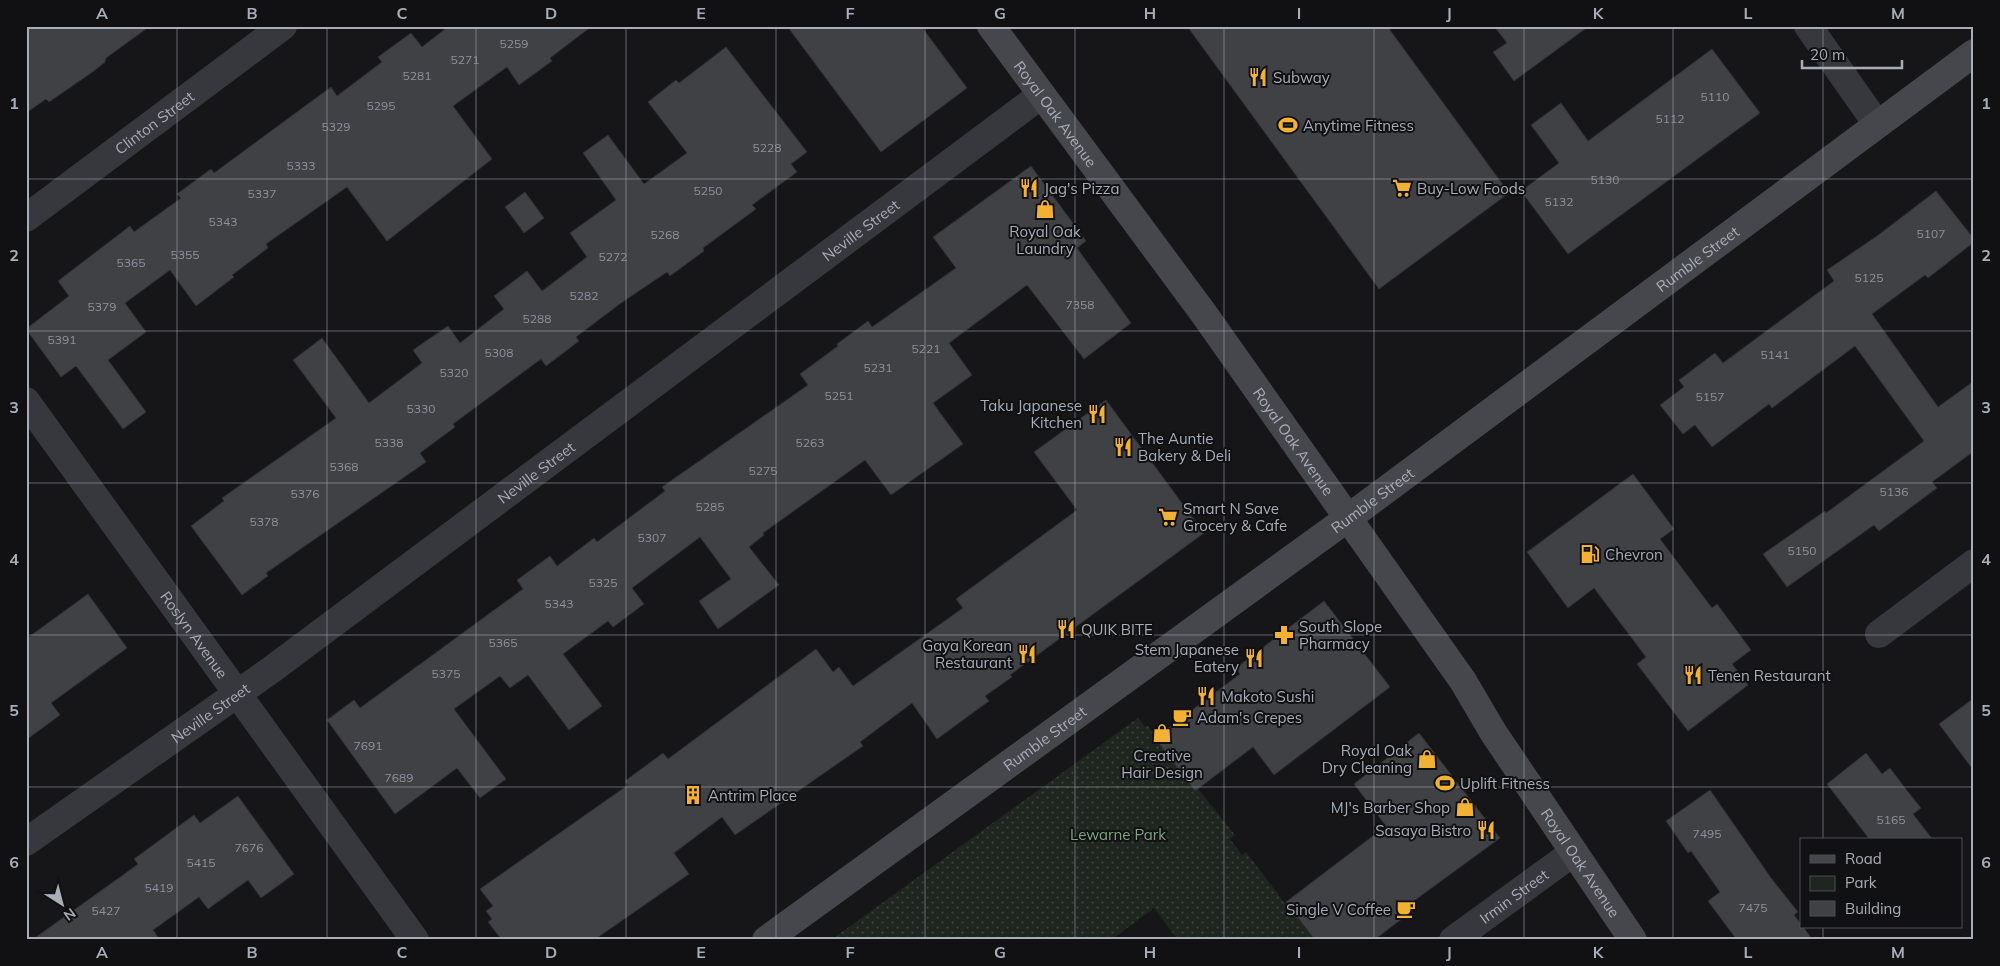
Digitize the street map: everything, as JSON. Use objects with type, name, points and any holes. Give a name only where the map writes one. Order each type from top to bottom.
[{"type":"street","name":"Clinton Street","points":[[26,218],[283,26]]},
{"type":"street","name":"Royal Oak Avenue","points":[[991,26],[1194,301],[1463,681],[1493,732],[1633,940]]},
{"type":"street","points":[[1808,26],[1877,124]]},
{"type":"street","name":"Rumble Street","points":[[766,940],[1348,518],[1974,53]]},
{"type":"street","name":"Neville Street","points":[[26,842],[238,694],[1041,95]]},
{"type":"street","name":"Roslyn Avenue","points":[[26,401],[416,940]]},
{"type":"street","points":[[1879,634],[1974,563]]},
{"type":"street","name":"Irmin Street","points":[[1453,940],[1574,852]]},
{"type":"green space","name":"Lewarne Park","points":[[1138,718],[1145,727],[1147,725],[1235,835],[1230,839],[1242,855],[1246,852],[1287,906],[1292,904],[1320,940],[1178,940],[1154,908],[1111,940],[831,940]]},
{"type":"building","points":[[26,26],[150,26],[106,58],[105,62],[94,71],[49,102],[46,99],[26,113]]},
{"type":"building","points":[[449,26],[592,26],[550,58],[552,61],[519,85],[507,67],[453,106],[492,159],[387,241],[347,187],[266,244],[268,248],[232,275],[234,277],[196,306],[170,270],[125,303],[146,332],[108,360],[146,412],[123,429],[76,366],[61,377],[26,329],[69,296],[58,281],[130,226],[134,232],[181,198],[177,194],[211,169],[214,173],[331,87],[337,96],[382,62],[378,57],[411,33],[422,47]]},
{"type":"building","points":[[787,26],[921,26],[967,88],[881,152]]},
{"type":"building","points":[[1187,26],[1387,26],[1509,193],[1379,289]]},
{"type":"building","points":[[1494,26],[1589,26],[1514,81],[1493,52],[1507,43]]},
{"type":"building","points":[[726,47],[807,152],[791,164],[797,172],[752,205],[756,209],[703,248],[704,251],[670,276],[667,272],[621,303],[576,337],[579,341],[546,366],[541,359],[453,424],[455,427],[420,453],[426,462],[266,573],[268,576],[242,595],[191,526],[224,501],[222,498],[336,418],[293,360],[322,338],[369,403],[422,363],[413,350],[448,326],[460,343],[504,309],[494,296],[527,271],[542,291],[587,257],[570,233],[616,200],[583,153],[608,135],[644,184],[687,153],[648,102],[676,80],[679,83]]},
{"type":"building","points":[[1712,49],[1760,113],[1568,254],[1521,191],[1559,163],[1531,125],[1561,103],[1588,141]]},
{"type":"building","points":[[1031,166],[1086,241],[1077,248],[1131,323],[1084,359],[1027,285],[949,343],[972,375],[933,403],[963,444],[891,495],[865,460],[763,533],[764,535],[749,547],[779,585],[718,629],[699,601],[731,579],[700,537],[632,588],[644,604],[613,627],[608,621],[563,654],[602,706],[569,730],[528,675],[510,688],[500,676],[454,709],[506,779],[480,798],[457,768],[395,814],[327,720],[354,700],[360,708],[523,589],[517,580],[550,556],[557,566],[594,538],[597,542],[665,491],[662,487],[808,385],[800,374],[838,346],[837,344],[868,321],[872,327],[956,268],[933,237]]},
{"type":"building","points":[[1936,191],[1974,239],[1974,242],[1928,278],[1925,275],[1872,314],[1938,407],[1974,381],[1974,451],[1932,482],[1937,488],[1879,531],[1874,525],[1787,587],[1763,554],[1825,511],[1826,513],[1924,441],[1855,346],[1772,408],[1769,404],[1712,447],[1695,425],[1683,434],[1660,405],[1684,387],[1679,380],[1715,353],[1723,363],[1834,281],[1827,270],[1877,236]]},
{"type":"building","points":[[525,192],[544,218],[524,233],[505,207]]},
{"type":"building","points":[[1106,400],[1204,533],[1010,675],[1012,677],[985,696],[989,701],[937,739],[912,703],[860,742],[863,746],[735,835],[722,817],[674,853],[689,874],[594,940],[502,940],[488,922],[492,919],[486,911],[493,906],[480,889],[628,785],[625,781],[663,753],[668,759],[816,649],[833,672],[839,667],[853,686],[963,608],[956,599],[1077,510],[1034,452]]},
{"type":"building","points":[[1633,474],[1674,529],[1660,539],[1712,608],[1717,604],[1751,650],[1732,664],[1748,685],[1688,731],[1637,664],[1646,657],[1594,588],[1568,608],[1527,552]]},
{"type":"building","points":[[88,594],[127,648],[51,703],[60,715],[26,740],[26,639]]},
{"type":"building","points":[[1324,601],[1390,687],[1274,775],[1253,747],[1195,791],[1155,738],[1240,674],[1236,668]]},
{"type":"building","points":[[1974,698],[1974,771],[1939,724]]},
{"type":"building","points":[[1419,733],[1500,838],[1411,903],[1415,909],[1374,940],[1315,940],[1286,902],[1386,826],[1354,784]]},
{"type":"building","points":[[1866,753],[1882,774],[1890,768],[1921,808],[1913,814],[1931,838],[1868,838],[1827,784]]},
{"type":"building","points":[[1710,790],[1771,878],[1798,912],[1794,915],[1800,923],[1800,928],[1804,928],[1813,940],[1737,940],[1708,901],[1720,892],[1691,851],[1688,853],[1666,821]]},
{"type":"building","points":[[238,796],[294,874],[261,898],[248,880],[208,909],[199,897],[153,930],[160,940],[32,940],[138,864],[134,859],[194,815],[200,823]]},
{"type":"place","name":"Subway","points":[[1258,77]]},
{"type":"place","name":"Anytime Fitness","points":[[1288,125]]},
{"type":"place","name":"Jag's Pizza","points":[[1029,188]]},
{"type":"place","name":"Buy-Low Foods","points":[[1402,188]]},
{"type":"place","name":"Royal Oak Laundry","points":[[1045,209]]},
{"type":"place","name":"Taku Japanese Kitchen","points":[[1097,414]]},
{"type":"place","name":"The Auntie Bakery & Deli","points":[[1123,447]]},
{"type":"place","name":"Smart N Save Grocery & Cafe","points":[[1168,517]]},
{"type":"place","name":"Chevron","points":[[1590,554]]},
{"type":"place","name":"QUIK BITE","points":[[1066,629]]},
{"type":"place","name":"South Slope Pharmacy","points":[[1284,635]]},
{"type":"place","name":"Gaya Korean Restaurant","points":[[1027,654]]},
{"type":"place","name":"Stem Japanese Eatery","points":[[1254,658]]},
{"type":"place","name":"Tenen Restaurant","points":[[1693,675]]},
{"type":"place","name":"Makoto Sushi","points":[[1206,696]]},
{"type":"place","name":"Adam's Crepes","points":[[1182,717]]},
{"type":"place","name":"Creative Hair Design","points":[[1162,733]]},
{"type":"place","name":"Royal Oak Dry Cleaning","points":[[1427,759]]},
{"type":"place","name":"Uplift Fitness","points":[[1445,783]]},
{"type":"place","name":"Antrim Place","points":[[693,795]]},
{"type":"place","name":"MJ's Barber Shop","points":[[1465,807]]},
{"type":"place","name":"Sasaya Bistro","points":[[1486,830]]},
{"type":"place","name":"Single V Coffee","points":[[1406,909]]}]
